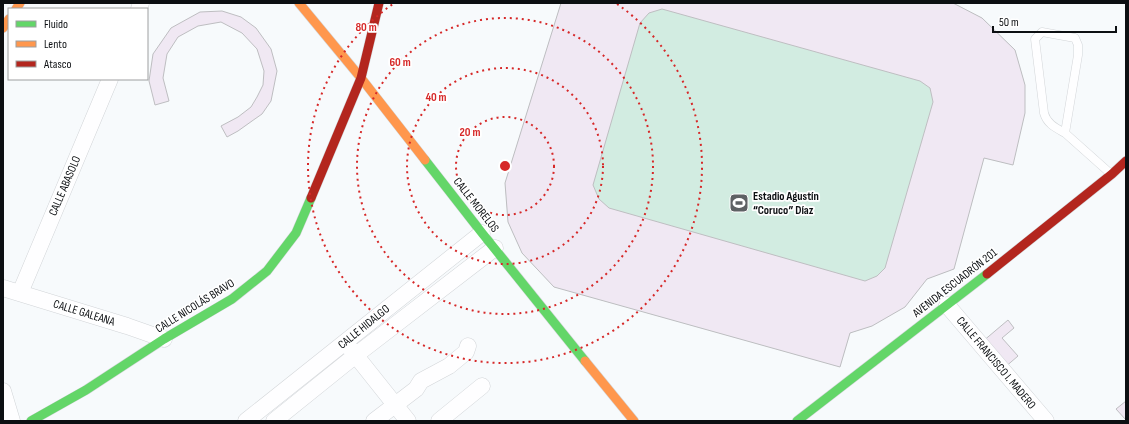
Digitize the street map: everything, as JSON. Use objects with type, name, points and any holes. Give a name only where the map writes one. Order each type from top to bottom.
[{"type":"street","name":"CALLE MORELOS","points":[[299,3],[361,78],[482,233],[634,421]]},
{"type":"street","name":"CALLE NICOLÁS BRAVO","points":[[31,421],[86,390],[164,339],[232,299],[267,271],[296,233],[361,78],[379,3]]},
{"type":"street","name":"CALLE ABASOLO","points":[[20,293],[110,80]]},
{"type":"street","name":"AVENIDA ESCUADRÓN 201","points":[[797,421],[947,305],[1112,174],[1126,161]]},
{"type":"street","name":"CALLE HIDALGO","points":[[246,421],[482,233]]},
{"type":"street","name":"CALLE HIDALGO","points":[[274,421],[356,355],[495,248]]},
{"type":"street","name":"CALLE GALEANA","points":[[3,288],[164,339]]},
{"type":"street","name":"CALLE FRANCISCO I. MADERO","points":[[947,305],[1046,421]]},
{"type":"street","points":[[345,342],[394,406],[408,421]]},
{"type":"street","points":[[374,421],[416,389],[421,381],[449,366],[466,352],[468,346]]},
{"type":"street","points":[[439,421],[482,386]]},
{"type":"street","points":[[3,391],[12,421]]},
{"type":"lane","points":[[1065,133],[1078,55],[1078,46],[1075,38],[1042,32],[1035,39],[1046,119],[1050,124],[1065,133],[1112,174]]},
{"type":"green space","name":"Estadio Agustín “Coruco” Díaz","points":[[561,3],[953,3],[982,18],[1015,50],[1025,85],[1025,113],[1013,165],[984,158],[954,269],[927,279],[872,326],[850,333],[840,367],[554,287],[522,253],[508,222],[505,183]]},
{"type":"building","points":[[561,3],[953,3],[982,18],[1015,50],[1025,85],[1025,113],[1013,165],[984,158],[954,269],[927,279],[905,307],[872,326],[850,333],[840,367],[554,287],[522,253],[508,222],[505,183]],"holes":[[[662,9],[920,81],[930,88],[933,102],[885,268],[877,276],[865,281],[609,208],[599,199],[593,185],[640,23],[649,13]]]},
{"type":"building","points":[[222,11],[241,17],[256,28],[271,49],[277,71],[271,101],[262,114],[227,137],[221,126],[238,117],[251,107],[263,85],[264,71],[257,49],[242,33],[221,22],[198,26],[178,37],[167,54],[163,78],[169,101],[155,105],[149,81],[153,54],[171,28],[200,12]]},
{"type":"building","points":[[1008,320],[1014,328],[1002,338],[1018,356],[1004,368],[982,342]]},
{"type":"building","points":[[1126,401],[1126,420],[1116,409]]},
{"type":"traffic: fast","points":[[425,160],[585,361]]},
{"type":"traffic: fast","points":[[31,421],[86,390],[164,339],[232,299],[267,271],[296,233],[311,198]]},
{"type":"traffic: fast","points":[[797,421],[987,274]]},
{"type":"traffic: slow","points":[[17,8],[20,3]]},
{"type":"traffic: slow","points":[[299,3],[361,78],[425,160]]},
{"type":"traffic: slow","points":[[3,28],[8,20]]},
{"type":"traffic: slow","points":[[585,361],[634,421]]},
{"type":"traffic: jam","points":[[311,198],[361,78],[379,3]]},
{"type":"traffic: jam","points":[[987,274],[1112,174],[1126,161]]},
{"type":"place","name":"Estadio Agustín “Coruco” Díaz","points":[[739,203]]}]
